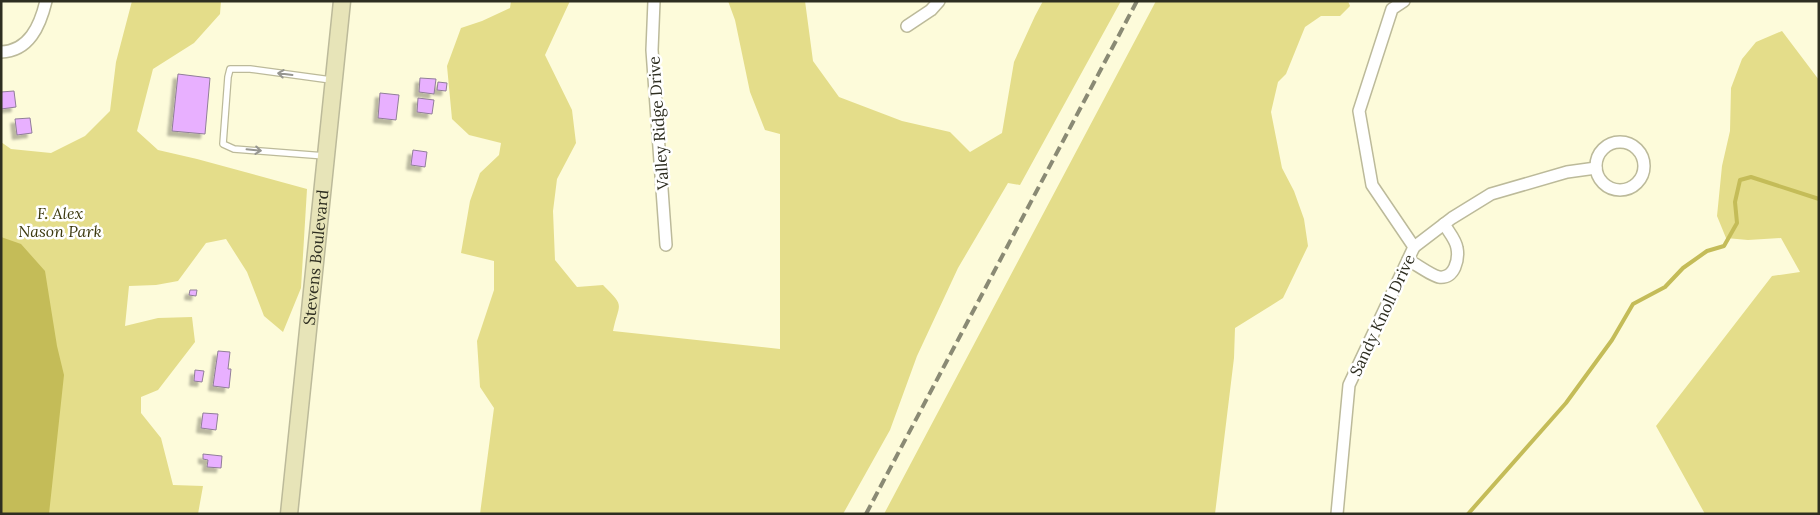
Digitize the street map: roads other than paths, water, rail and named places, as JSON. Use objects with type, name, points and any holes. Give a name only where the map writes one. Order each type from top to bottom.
[{"type":"street","points":[[1,52],[12,52],[28,42],[41,21],[46,1]]},
{"type":"street","name":"Stevens Boulevard","points":[[289,514],[342,1]]},
{"type":"street","name":"Valley Ridge Drive","points":[[654,1],[652,50],[666,245]]},
{"type":"street","points":[[907,26],[931,10],[939,1]]},
{"type":"street","name":"Sandy Knoll Drive","points":[[1336,514],[1349,385],[1414,247],[1372,185],[1359,111],[1392,9],[1404,1]]},
{"type":"street","points":[[1613,143],[1629,143],[1641,154],[1644,162],[1644,171],[1637,184],[1623,191],[1615,190],[1602,183],[1597,176],[1596,168],[1596,160],[1600,152],[1605,146],[1613,143]]},
{"type":"street","points":[[1414,247],[1444,224],[1491,194],[1567,172],[1596,168]]},
{"type":"street","points":[[1408,260],[1439,277],[1447,276],[1453,271],[1457,264],[1458,246],[1444,224]]},
{"type":"lane","points":[[326,156],[234,149],[223,144],[228,77],[230,69],[250,69],[334,80]]},
{"type":"waterway","points":[[1468,514],[1566,403],[1612,340],[1633,304],[1665,287],[1683,268],[1707,251],[1724,246],[1737,223],[1735,202],[1740,180],[1751,177],[1819,199]]},
{"type":"railway","points":[[866,514],[1137,1]]},
{"type":"park label","name":"F. Alex Nason Park","points":[[60,222]]}]
